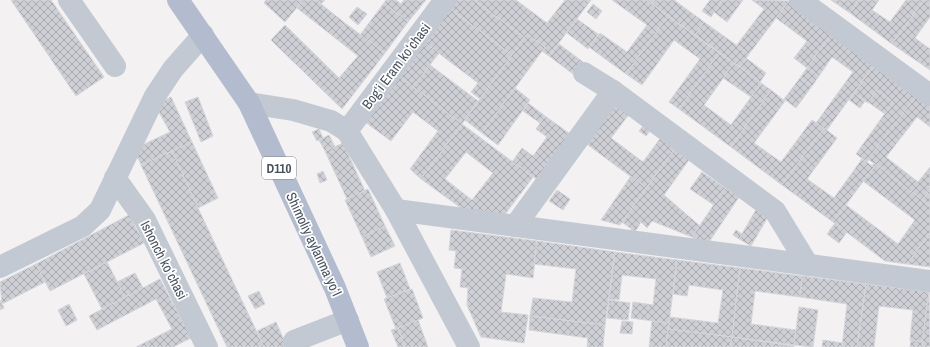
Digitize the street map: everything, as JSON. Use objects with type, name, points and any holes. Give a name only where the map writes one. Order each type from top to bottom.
[{"type":"main road","name":"Shimoliy aylanma yoʻl","points":[[185,3],[203,35],[249,103],[335,288],[358,347]]},
{"type":"street","points":[[69,0],[115,66]]},
{"type":"street","name":"Bogʻi Eram koʻchasi","points":[[347,131],[445,0]]},
{"type":"street","points":[[800,0],[930,95]]},
{"type":"street","points":[[0,267],[83,226],[100,210],[155,96],[173,69],[203,35]]},
{"type":"street","points":[[584,73],[613,91],[775,211],[808,265]]},
{"type":"street","points":[[515,226],[613,91]]},
{"type":"street","points":[[249,103],[293,110],[331,121],[347,131],[396,210],[469,347]]},
{"type":"street","name":"Ishonch koʻchasi","points":[[115,178],[145,220],[205,346]]},
{"type":"street","points":[[396,210],[930,281]]},
{"type":"street","points":[[294,341],[348,320]]},
{"type":"building","points":[[11,0],[51,0],[104,77],[76,96]]},
{"type":"building","points":[[266,0],[303,0],[285,22],[264,3]]},
{"type":"building","points":[[303,0],[316,0],[345,23],[334,37],[297,8]]},
{"type":"building","points":[[316,0],[325,0],[321,4]]},
{"type":"building","points":[[386,0],[396,0],[401,4],[404,0],[426,0],[408,22],[384,3]]},
{"type":"building","points":[[455,0],[474,0],[525,38],[512,55],[449,8]]},
{"type":"building","points":[[474,0],[516,0],[547,23],[565,0],[591,0],[549,56],[542,51],[545,47],[527,34],[525,38]]},
{"type":"building","points":[[612,0],[647,0],[668,16],[626,74],[589,47],[600,33],[627,52],[647,25]]},
{"type":"building","points":[[647,0],[655,0],[652,4]]},
{"type":"building","points":[[655,0],[674,0],[704,22],[695,35],[652,4]]},
{"type":"building","points":[[710,0],[723,0],[711,17],[702,11]]},
{"type":"building","points":[[723,0],[743,0],[727,22],[714,12]]},
{"type":"building","points":[[752,0],[789,1],[749,54],[736,46],[764,9]]},
{"type":"building","points":[[831,0],[859,0],[850,13]]},
{"type":"building","points":[[859,0],[879,0],[872,10],[890,22],[906,0],[924,0],[892,44],[850,13]]},
{"type":"building","points":[[924,0],[930,0],[930,17],[915,38],[930,49],[930,70],[892,44]]},
{"type":"building","points":[[789,1],[832,33],[807,68],[794,58],[807,41],[776,18]]},
{"type":"building","points":[[384,3],[408,22],[385,53],[360,35]]},
{"type":"building","points":[[593,4],[602,11],[596,19],[587,12]]},
{"type":"building","points":[[357,7],[367,14],[358,25],[349,17]]},
{"type":"building","points":[[449,8],[512,55],[480,99],[471,92],[478,83],[424,42]]},
{"type":"building","points":[[668,16],[719,53],[679,109],[669,102],[700,59],[674,40],[642,85],[626,74]]},
{"type":"building","points":[[577,19],[598,34],[588,49],[567,33]]},
{"type":"building","points":[[704,22],[749,54],[740,67],[695,35]]},
{"type":"building","points":[[345,23],[385,53],[342,109],[271,40],[285,25],[339,78],[358,56],[334,37]]},
{"type":"building","points":[[832,33],[874,65],[826,131],[816,123],[853,72],[832,57],[819,76],[807,68]]},
{"type":"building","points":[[527,34],[545,47],[482,133],[465,120]]},
{"type":"building","points":[[424,42],[439,53],[413,87],[399,76]]},
{"type":"building","points":[[559,44],[583,62],[573,74],[549,56]]},
{"type":"building","points":[[719,53],[734,63],[704,105],[731,125],[761,83],[771,90],[731,147],[679,109]]},
{"type":"building","points":[[746,58],[766,73],[760,82],[740,67]]},
{"type":"building","points":[[734,63],[761,83],[751,97],[723,78]]},
{"type":"building","points":[[430,65],[478,101],[462,124],[413,87]]},
{"type":"building","points":[[874,65],[916,96],[867,162],[856,154],[893,102],[877,90],[868,103],[854,93]]},
{"type":"building","points":[[807,68],[819,76],[812,86],[800,78]]},
{"type":"building","points":[[399,76],[462,124],[421,179],[410,169],[438,131],[413,112],[391,141],[365,122]]},
{"type":"building","points":[[800,78],[812,86],[796,108],[784,99]]},
{"type":"building","points":[[515,88],[530,100],[498,145],[482,133]]},
{"type":"building","points":[[771,90],[785,101],[754,143],[781,162],[812,120],[824,128],[782,185],[731,147]]},
{"type":"building","points":[[877,90],[893,102],[885,114],[868,102]]},
{"type":"building","points":[[854,93],[865,101],[860,108],[849,100]]},
{"type":"building","points":[[916,96],[930,106],[930,127],[917,117],[886,157],[918,182],[930,167],[930,189],[922,200],[868,159]]},
{"type":"building","points":[[171,97],[192,142],[141,165],[134,149],[170,132],[155,105]]},
{"type":"building","points":[[198,97],[213,136],[201,142],[185,102]]},
{"type":"building","points":[[614,101],[630,113],[611,138],[643,162],[662,136],[676,147],[646,188],[584,142]]},
{"type":"building","points":[[528,103],[545,116],[540,123],[523,111]]},
{"type":"building","points":[[545,116],[573,136],[538,180],[512,162],[522,148],[533,156],[547,137],[536,129]]},
{"type":"building","points":[[462,124],[533,177],[503,217],[468,213],[421,179]],"holes":[[[466,152],[493,173],[472,200],[445,179]]]},
{"type":"building","points":[[643,126],[650,131],[646,136],[639,131]]},
{"type":"building","points":[[824,128],[837,138],[807,179],[834,198],[862,159],[874,167],[833,222],[782,185]]},
{"type":"building","points":[[319,129],[323,138],[317,141],[312,132]]},
{"type":"building","points":[[329,135],[335,147],[325,151],[319,140]]},
{"type":"building","points":[[192,142],[218,198],[198,208],[172,151]]},
{"type":"building","points":[[343,143],[365,191],[347,199],[325,151]]},
{"type":"building","points":[[676,147],[691,157],[664,195],[700,226],[692,237],[652,221],[647,228],[641,222],[635,232],[622,222]]},
{"type":"building","points":[[172,151],[264,347],[227,347],[141,165]]},
{"type":"building","points":[[874,163],[930,206],[930,233],[907,264],[885,261],[833,222],[846,205],[898,244],[915,220],[863,181],[874,167],[872,166]]},
{"type":"building","points":[[323,171],[327,180],[320,183],[317,174]]},
{"type":"building","points":[[702,172],[725,188],[714,205],[690,189]]},
{"type":"building","points":[[631,176],[646,188],[620,225],[601,220]]},
{"type":"building","points":[[725,188],[739,197],[707,245],[692,237]]},
{"type":"building","points":[[368,189],[385,226],[362,237],[345,200]]},
{"type":"building","points":[[930,189],[930,206],[922,200]]},
{"type":"building","points":[[557,190],[570,199],[563,210],[549,201]]},
{"type":"building","points":[[757,208],[769,215],[751,246],[739,239]]},
{"type":"building","points":[[129,215],[144,243],[50,291],[36,264]]},
{"type":"building","points":[[835,223],[847,232],[839,243],[827,234]]},
{"type":"building","points":[[385,226],[395,246],[371,257],[362,237]]},
{"type":"building","points":[[451,230],[537,241],[533,278],[506,274],[501,312],[528,315],[524,343],[481,337],[467,305],[468,288],[460,287],[462,269],[454,268],[456,251],[449,250]]},
{"type":"building","points":[[736,230],[742,234],[739,239],[733,235]]},
{"type":"building","points":[[930,233],[930,267],[907,264]]},
{"type":"building","points":[[537,241],[615,252],[605,325],[530,316],[533,298],[572,302],[576,269],[534,264]]},
{"type":"building","points":[[615,252],[677,260],[669,323],[631,318],[633,302],[653,305],[656,279],[622,275],[619,300],[609,299]]},
{"type":"building","points":[[677,260],[740,268],[732,337],[668,329],[670,317],[718,323],[723,290],[689,285],[687,296],[673,294]]},
{"type":"building","points":[[107,262],[125,297],[102,309],[84,274]]},
{"type":"building","points":[[400,263],[410,289],[387,298],[377,272]]},
{"type":"building","points":[[36,264],[45,282],[2,304],[0,282]]},
{"type":"building","points":[[740,268],[802,276],[800,297],[755,291],[751,324],[796,330],[794,345],[732,337]]},
{"type":"building","points":[[135,273],[143,288],[125,297],[117,282]]},
{"type":"building","points":[[802,276],[866,284],[857,347],[842,347],[847,304],[800,297]]},
{"type":"building","points":[[160,279],[191,338],[173,347],[136,347],[172,329],[156,299],[97,330],[89,316]]},
{"type":"building","points":[[866,284],[929,292],[923,342],[910,340],[913,310],[879,306],[874,347],[857,347]]},
{"type":"building","points":[[412,289],[423,318],[396,329],[384,299]]},
{"type":"building","points":[[259,291],[265,304],[255,309],[248,296]]},
{"type":"building","points":[[929,292],[930,347],[922,347],[926,313]]},
{"type":"building","points":[[0,300],[4,308],[0,310]]},
{"type":"building","points":[[609,300],[630,303],[628,320],[607,318]]},
{"type":"building","points":[[69,304],[77,320],[66,326],[58,310]]},
{"type":"building","points":[[799,307],[818,310],[813,347],[794,345]]},
{"type":"building","points":[[530,316],[605,325],[603,347],[587,347],[588,338],[529,330]]},
{"type":"building","points":[[418,320],[428,347],[405,347],[398,328]]},
{"type":"building","points":[[622,321],[633,322],[632,334],[620,333]]},
{"type":"building","points":[[652,321],[669,323],[666,347],[649,347]]},
{"type":"building","points":[[276,322],[287,347],[264,347],[257,331]]},
{"type":"building","points":[[398,328],[405,347],[398,347],[391,330]]},
{"type":"building","points":[[668,329],[732,337],[730,347],[666,347]]},
{"type":"building","points":[[732,337],[794,346],[794,347],[730,347]]},
{"type":"building","points":[[823,340],[842,343],[842,347],[822,347]]},
{"type":"building","points":[[911,340],[923,342],[922,347],[910,347]]}]
